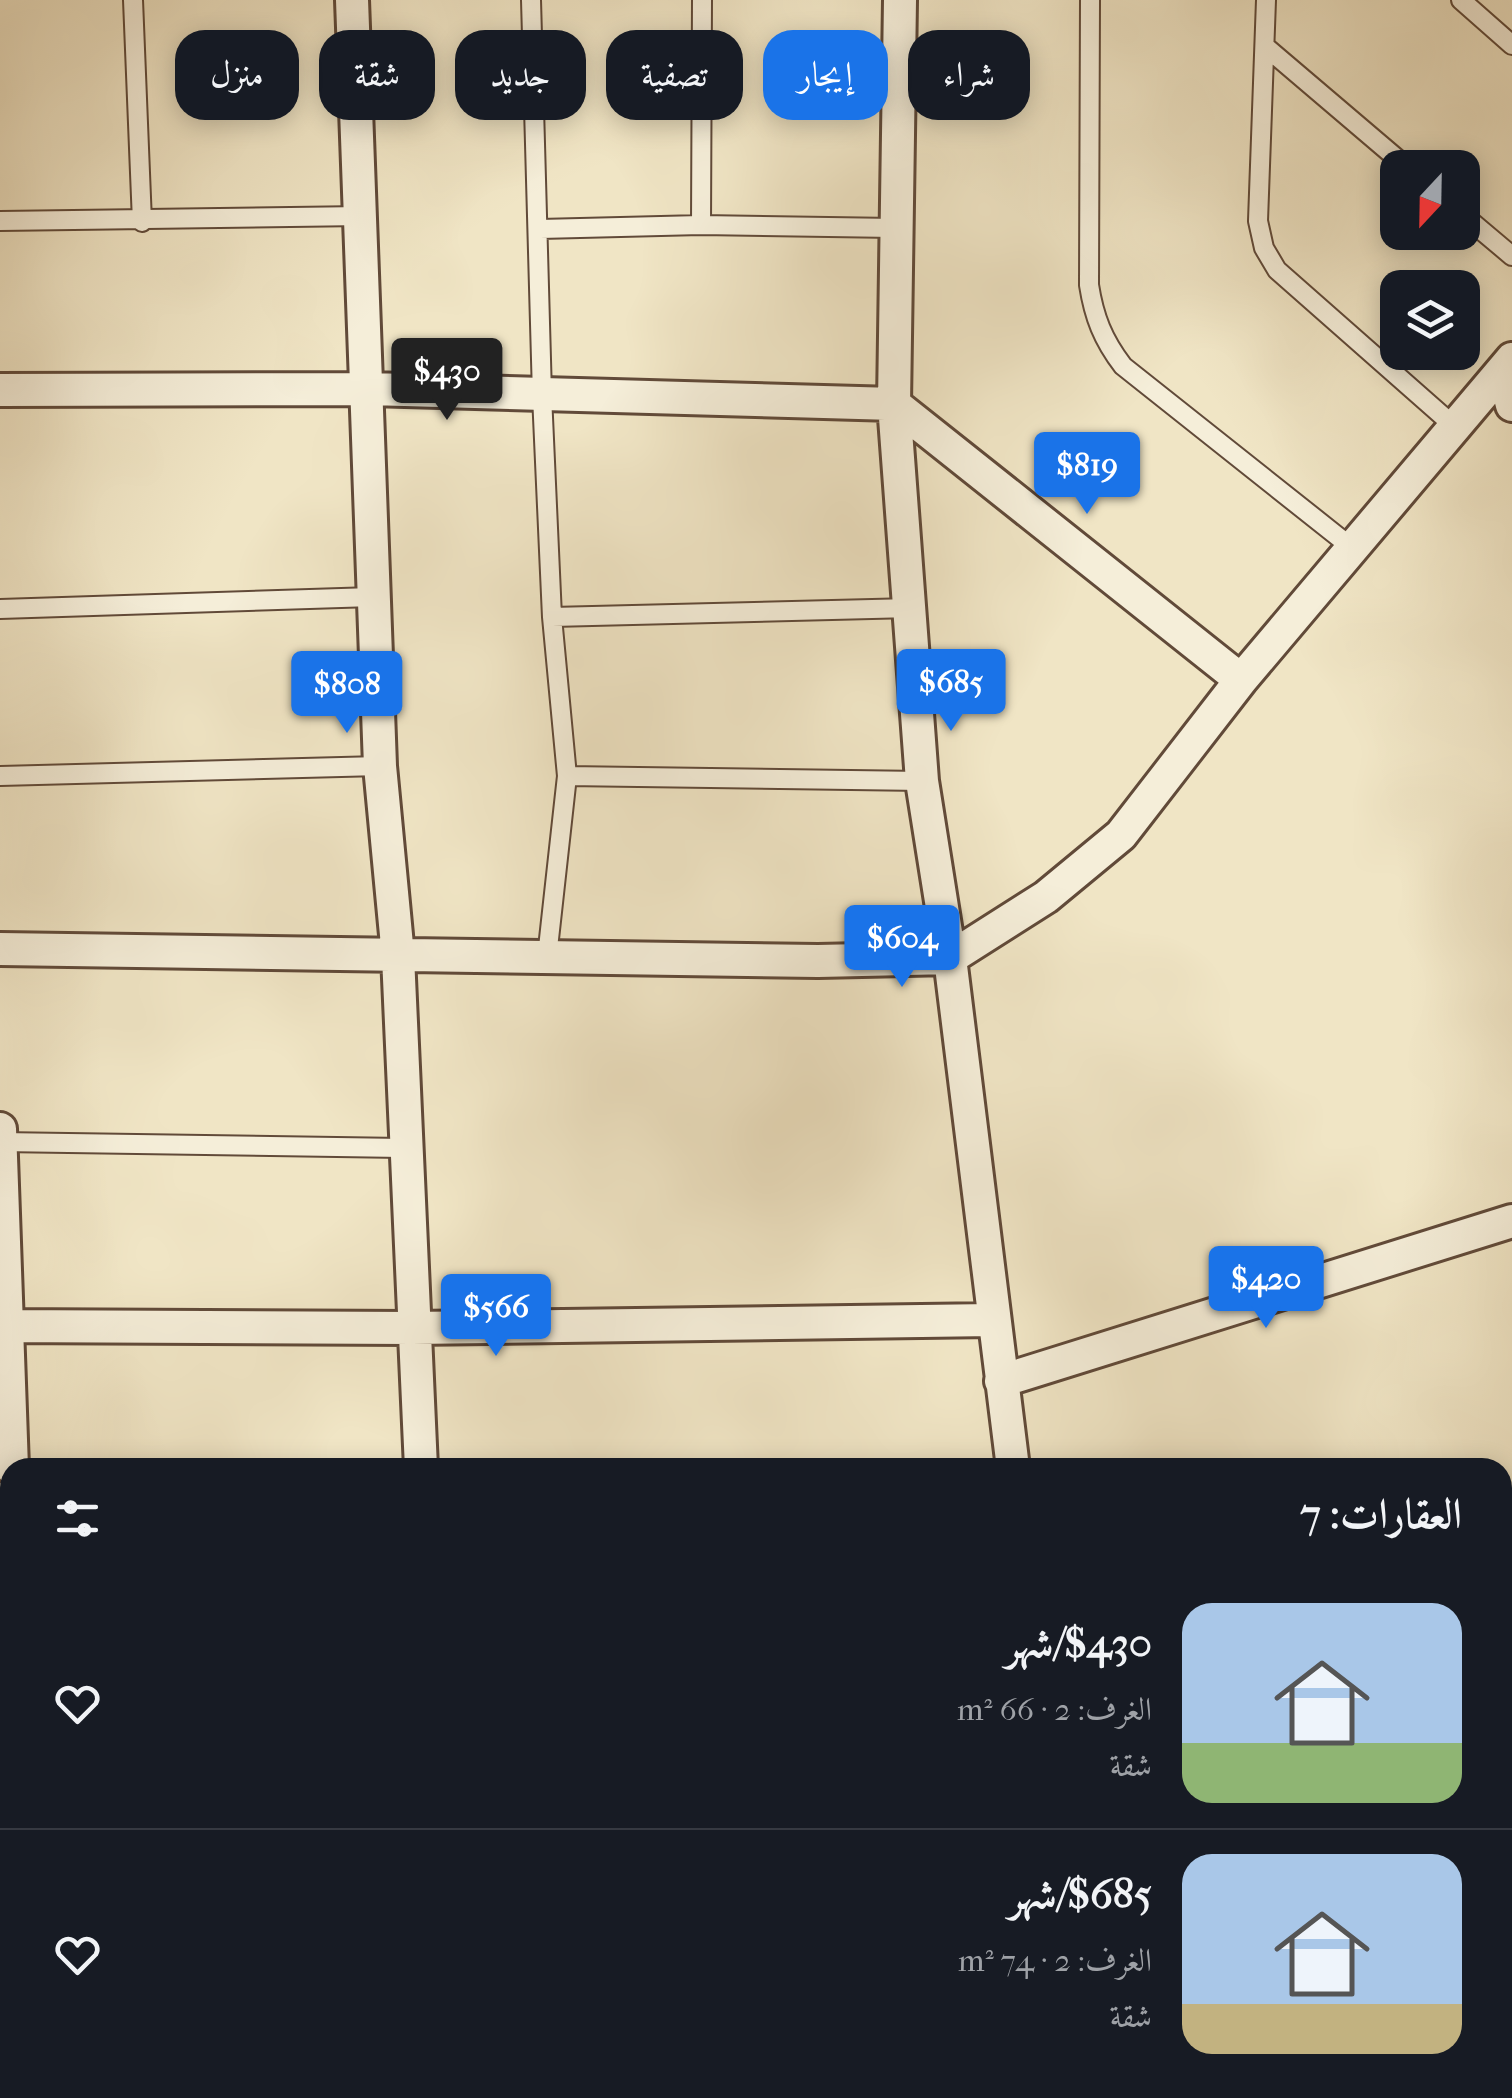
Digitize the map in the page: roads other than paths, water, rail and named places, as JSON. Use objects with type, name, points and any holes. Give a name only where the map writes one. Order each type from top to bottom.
[{"type":"street","points":[[352,0],[370,389],[380,766],[398,956],[403,1148],[420,1458]]},
{"type":"street","points":[[900,0],[894,404],[922,781],[950,958],[1012,1458]]},
{"type":"street","points":[[0,949],[398,956],[950,958],[1046,897],[1121,835],[1241,680],[1507,364]]},
{"type":"street","points":[[1507,364],[1512,405]]},
{"type":"street","points":[[0,390],[370,389],[894,404],[1241,680]]},
{"type":"street","points":[[0,1129],[12,1458]]},
{"type":"street","points":[[1001,1381],[1512,1221]]},
{"type":"street","points":[[5,1326],[412,1328],[992,1320]]},
{"type":"lane","points":[[133,0],[142,222]]},
{"type":"lane","points":[[532,0],[542,395],[552,616],[567,776],[547,957]]},
{"type":"lane","points":[[700,225],[702,0]]},
{"type":"lane","points":[[1090,0],[1089,285],[1106,344],[1124,366],[1351,547]]},
{"type":"lane","points":[[1266,0],[1258,221],[1264,248],[1277,270],[1454,426]]},
{"type":"lane","points":[[1461,0],[1512,46]]},
{"type":"lane","points":[[1266,48],[1387,150]]},
{"type":"lane","points":[[0,222],[363,216]]},
{"type":"lane","points":[[540,229],[700,225],[895,228]]},
{"type":"lane","points":[[1480,229],[1512,256]]},
{"type":"lane","points":[[0,609],[373,596]]},
{"type":"lane","points":[[552,616],[912,608]]},
{"type":"lane","points":[[0,776],[380,766]]},
{"type":"lane","points":[[567,776],[922,781]]},
{"type":"lane","points":[[0,1142],[403,1148]]}]
